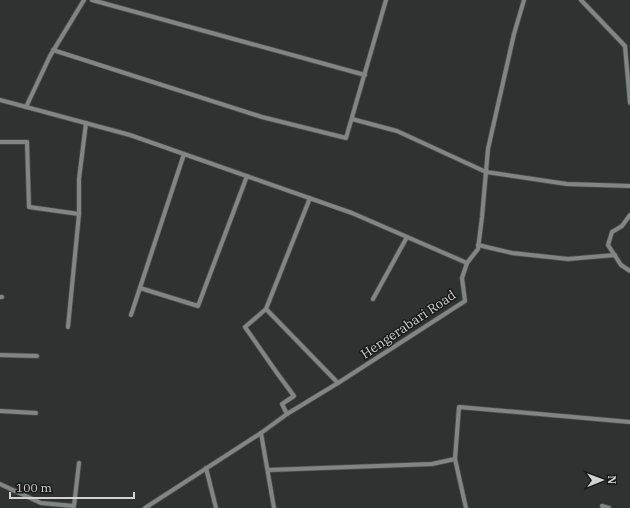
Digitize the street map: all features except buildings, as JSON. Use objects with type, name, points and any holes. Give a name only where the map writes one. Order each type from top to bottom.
[{"type":"street","points":[[26,107],[53,50],[84,0]]},
{"type":"street","points":[[92,0],[365,75]]},
{"type":"street","points":[[53,50],[262,117],[346,138],[386,0]]},
{"type":"street","name":"Hengerabari Road","points":[[145,508],[261,433],[287,414],[465,301],[462,278],[467,263],[478,249],[488,149],[514,34],[524,0]]},
{"type":"street","points":[[581,0],[625,46],[630,103]]},
{"type":"street","points":[[0,100],[130,135],[352,213],[467,263]]},
{"type":"street","points":[[352,119],[397,131],[486,172],[567,184],[630,186]]},
{"type":"street","points":[[68,327],[79,214],[79,179],[86,123]]},
{"type":"street","points":[[0,142],[27,142],[29,207],[79,214]]},
{"type":"street","points":[[131,315],[184,154]]},
{"type":"street","points":[[140,288],[198,306],[247,176]]},
{"type":"street","points":[[287,414],[282,404],[294,396],[245,326],[266,309],[310,198]]},
{"type":"street","points":[[630,215],[622,226],[612,232],[608,245],[621,265],[630,271]]},
{"type":"street","points":[[373,299],[407,237]]},
{"type":"street","points":[[478,245],[512,252],[568,259],[615,255]]},
{"type":"street","points":[[266,309],[338,383]]},
{"type":"street","points":[[0,355],[37,356]]},
{"type":"street","points":[[466,508],[455,459],[460,407],[630,422]]},
{"type":"street","points":[[0,411],[36,413]]},
{"type":"street","points":[[261,433],[274,508]]},
{"type":"street","points":[[268,470],[432,464],[455,459]]},
{"type":"street","points":[[0,484],[41,503],[74,506],[79,463]]},
{"type":"street","points":[[206,468],[216,508]]},
{"type":"street","points":[[602,506],[609,508]]}]
